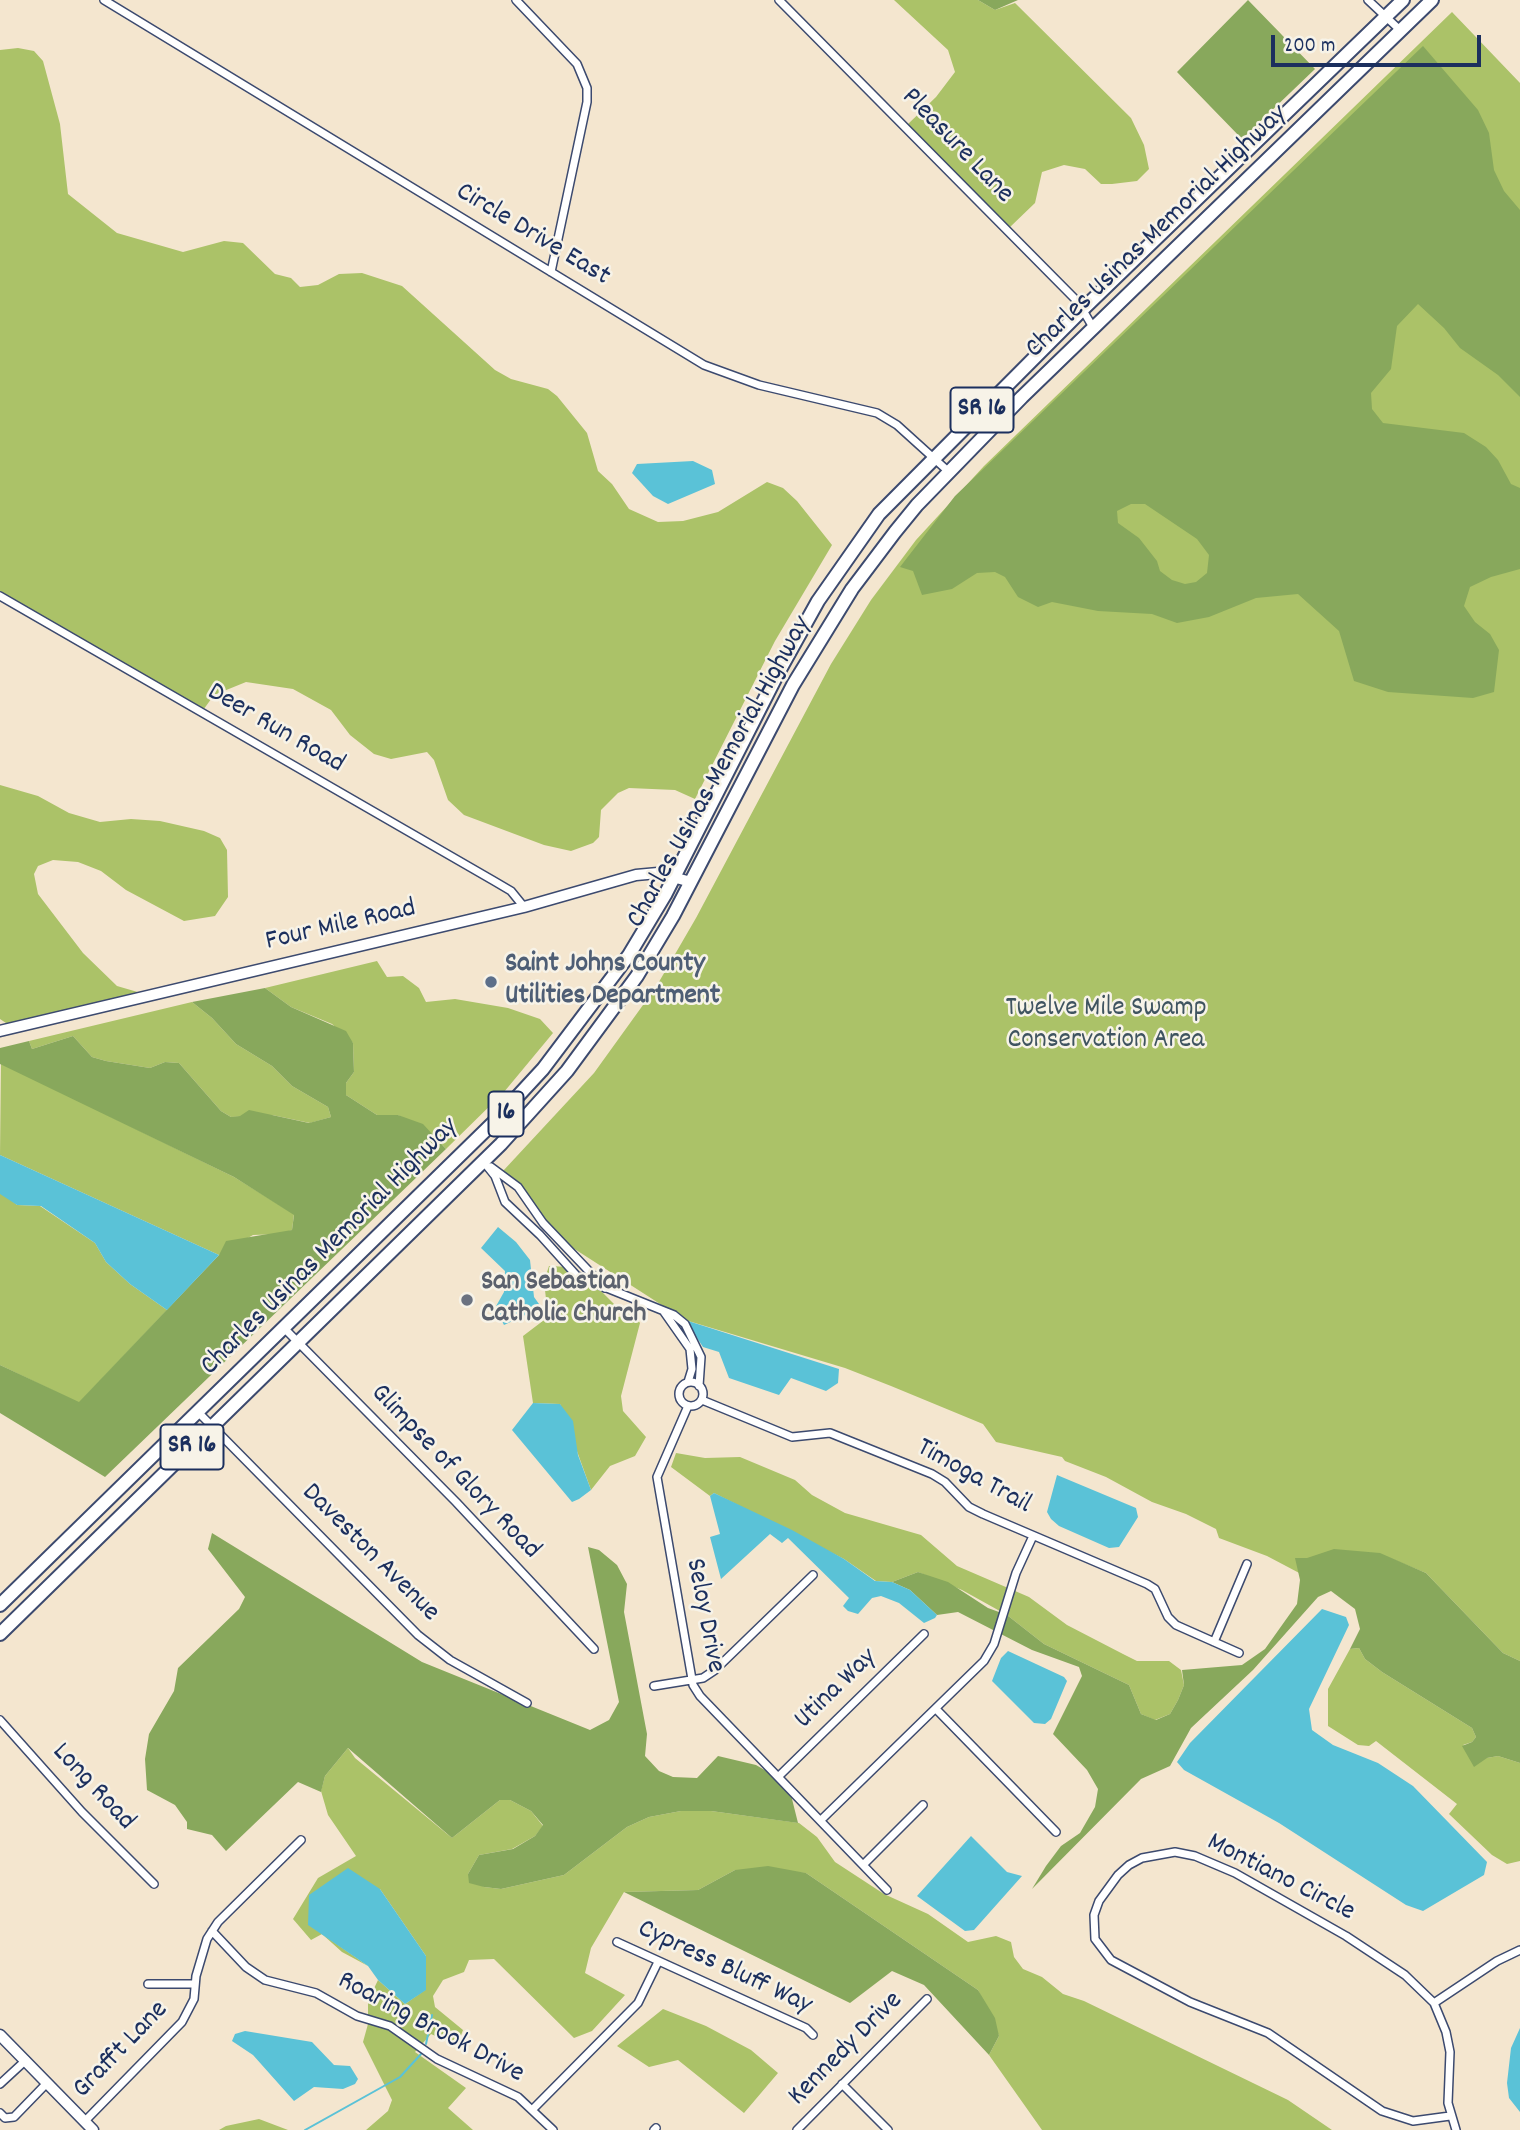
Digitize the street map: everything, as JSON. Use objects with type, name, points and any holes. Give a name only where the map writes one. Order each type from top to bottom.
[{"type":"highway","name":"Charles Usinas Memorial Highway","points":[[0,1605],[284,1328],[543,1069],[629,955],[674,876],[818,601],[879,514],[1081,311],[1403,0]]},
{"type":"highway","name":"Charles Usinas Memorial Highway","points":[[0,1634],[213,1427],[548,1093],[583,1051],[636,976],[691,882],[793,685],[834,617],[895,532],[948,472],[1433,0]]},
{"type":"highway","name":"16","points":[[482,1161],[478,1146],[538,1080],[543,1069]]},
{"type":"main road","name":"Four Mile Road","points":[[0,1031],[524,907],[636,875],[657,873],[691,882]]},
{"type":"main road","points":[[1,2039],[26,2060],[93,2130]]},
{"type":"street","name":"Circle Drive East","points":[[104,0],[717,372],[759,386],[877,413],[897,425],[948,472]]},
{"type":"street","points":[[516,0],[578,66],[585,80],[587,102],[551,272]]},
{"type":"street","name":"Pleasure Lane","points":[[779,0],[951,171],[1077,302],[1095,329]]},
{"type":"street","points":[[1368,0],[1401,31]]},
{"type":"street","name":"Deer Run Road","points":[[0,596],[511,891],[524,907]]},
{"type":"street","points":[[482,1161],[518,1187],[544,1223],[607,1289]]},
{"type":"street","points":[[482,1161],[495,1176],[505,1202],[540,1235],[569,1270],[585,1281],[674,1315],[692,1332],[701,1356],[699,1386],[702,1400],[696,1405],[688,1406]]},
{"type":"street","points":[[511,1209],[527,1199]]},
{"type":"street","name":"Seloy Drive","points":[[661,1309],[690,1349],[692,1369],[688,1382],[679,1394],[681,1402],[688,1406],[657,1477],[692,1681],[700,1696],[887,1890]]},
{"type":"street","name":"Glimpse of Glory Road","points":[[284,1328],[456,1502],[594,1649]]},
{"type":"street","points":[[688,1382],[699,1386]]},
{"type":"street","name":"Timoga Trail","points":[[702,1400],[792,1437],[830,1433],[932,1474],[945,1482],[969,1507],[1147,1584],[1155,1589],[1168,1617],[1176,1625],[1239,1653]]},
{"type":"street","name":"Daveston Avenue","points":[[198,1412],[418,1635],[450,1660],[527,1703]]},
{"type":"street","points":[[821,1820],[984,1661],[994,1644],[1016,1573],[1033,1536]]},
{"type":"street","points":[[1214,1642],[1247,1564]]},
{"type":"street","points":[[654,1686],[692,1681],[715,1671],[813,1575]]},
{"type":"street","name":"Utina Way","points":[[779,1776],[924,1634]]},
{"type":"street","points":[[936,1709],[1056,1832]]},
{"type":"street","name":"Long Road","points":[[0,1720],[82,1812],[154,1884]]},
{"type":"street","points":[[863,1865],[923,1805]]},
{"type":"street","name":"Grafft Lane","points":[[85,2121],[182,2022],[194,2000],[200,1957],[212,1931],[301,1840]]},
{"type":"street","name":"Montiano Circle","points":[[1450,2116],[1413,2121],[1381,2111],[1268,2033],[1190,2002],[1111,1960],[1095,1939],[1094,1915],[1108,1886],[1129,1865],[1159,1853],[1195,1856],[1235,1873],[1335,1929],[1405,1975],[1434,2003],[1446,2032],[1450,2052],[1450,2116],[1456,2130]]},
{"type":"street","name":"Roaring Brook Drive","points":[[212,1931],[246,1966],[265,1980],[316,1993],[357,2016],[390,2026],[437,2059],[518,2097],[554,2130]]},
{"type":"street","name":"Cypress Bluff Way","points":[[617,1942],[806,2028],[813,2035]]},
{"type":"street","points":[[1434,2003],[1497,1961],[1520,1951]]},
{"type":"street","points":[[533,2109],[638,2003],[658,1962]]},
{"type":"street","points":[[148,1984],[195,1984]]},
{"type":"street","name":"Kennedy Drive","points":[[797,2130],[927,1998]]},
{"type":"street","points":[[0,2084],[26,2060]]},
{"type":"street","points":[[0,2113],[5,2118],[14,2117],[47,2082]]},
{"type":"street","points":[[842,2084],[888,2130]]},
{"type":"green space","points":[[894,0],[978,0],[995,10],[1015,3],[1131,118],[1144,145],[1149,169],[1137,181],[1112,184],[1101,184],[1085,169],[1064,165],[1042,172],[1035,203],[1009,228],[907,125],[936,97],[955,72],[948,50]]},
{"type":"green space","points":[[978,0],[1018,0],[995,10]]},
{"type":"green space","points":[[1248,0],[1315,69],[1242,139],[1177,72]]},
{"type":"green space","name":"Twelve Mile Swamp Conservation Area","points":[[1452,12],[1520,83],[1520,1661],[1503,1653],[1426,1573],[1380,1554],[1362,1552],[1322,1585],[1267,1556],[1219,1538],[1216,1529],[1186,1514],[1152,1502],[1106,1477],[1065,1461],[1062,1457],[996,1442],[983,1424],[845,1368],[685,1320],[573,1248],[546,1221],[529,1196],[503,1171],[594,1073],[656,987],[696,918],[831,664],[871,600],[916,540],[984,466]]},
{"type":"green space","points":[[1423,46],[1478,110],[1489,133],[1494,170],[1504,191],[1520,210],[1520,397],[1498,375],[1460,348],[1444,328],[1418,304],[1397,326],[1391,369],[1371,393],[1372,409],[1383,423],[1464,433],[1486,447],[1498,460],[1511,484],[1520,488],[1520,569],[1491,577],[1470,587],[1464,606],[1475,622],[1490,634],[1499,650],[1494,692],[1473,698],[1388,692],[1354,681],[1339,631],[1298,594],[1256,598],[1209,617],[1177,623],[1152,614],[1098,611],[1052,602],[1038,607],[1018,597],[1005,577],[995,572],[977,573],[952,589],[922,595],[913,571],[900,567],[955,496]],"holes":[[[1131,504],[1145,504],[1197,539],[1209,555],[1207,573],[1196,582],[1185,584],[1172,580],[1160,571],[1157,561],[1139,538],[1118,523],[1117,511]]]},
{"type":"green space","points":[[18,48],[34,51],[43,61],[60,124],[68,194],[117,233],[183,252],[224,241],[243,243],[275,274],[291,278],[300,287],[318,285],[339,274],[362,273],[402,286],[495,370],[511,379],[548,389],[557,396],[587,433],[598,471],[612,484],[629,509],[658,522],[683,521],[718,512],[767,482],[783,488],[797,501],[832,545],[775,641],[695,799],[675,790],[629,788],[618,793],[601,810],[599,837],[593,843],[571,851],[544,845],[464,815],[448,800],[434,760],[427,752],[391,759],[374,754],[350,735],[331,710],[293,689],[246,682],[214,695],[201,713],[0,595],[0,50]]},
{"type":"green space","points":[[0,785],[38,796],[69,813],[100,822],[131,819],[160,821],[204,831],[220,838],[227,850],[228,897],[215,916],[184,921],[126,890],[101,871],[78,862],[53,860],[38,866],[34,874],[38,894],[83,953],[117,986],[141,993],[9,1025],[0,1019]]},
{"type":"green space","points":[[377,961],[387,977],[403,976],[419,988],[426,1002],[455,999],[508,1008],[540,1019],[553,1033],[504,1092],[446,1149],[434,1135],[398,1115],[377,1115],[346,1095],[346,1083],[354,1072],[353,1043],[332,1024],[291,1007],[265,988]]},
{"type":"green space","points":[[265,988],[291,1007],[346,1031],[353,1043],[354,1072],[346,1083],[346,1095],[377,1115],[398,1115],[423,1124],[446,1149],[105,1477],[0,1413],[0,1365],[79,1402],[219,1255],[226,1241],[292,1230],[294,1215],[234,1177],[0,1064],[0,1048],[29,1041],[32,1049],[73,1036],[92,1057],[106,1061],[150,1068],[165,1062],[179,1063],[221,1111],[231,1117],[240,1116],[249,1110],[309,1123],[331,1117],[328,1107],[292,1086],[272,1066],[236,1044],[212,1018],[192,1002]]},
{"type":"green space","points":[[192,1002],[212,1018],[236,1044],[272,1066],[292,1086],[328,1107],[331,1117],[310,1123],[272,1115],[231,1117],[221,1111],[179,1063],[165,1062],[150,1068],[106,1061],[92,1057],[73,1036],[32,1049],[29,1041]]},
{"type":"green space","points":[[1,1063],[234,1177],[294,1214],[292,1230],[280,1234],[253,1235],[219,1255],[0,1155]]},
{"type":"green space","points":[[3,1193],[17,1205],[40,1206],[95,1243],[106,1262],[130,1284],[167,1310],[79,1403],[0,1365],[0,1194]]},
{"type":"green space","points":[[549,1266],[569,1267],[579,1281],[595,1285],[617,1307],[618,1317],[633,1314],[640,1323],[621,1396],[623,1411],[646,1437],[635,1456],[610,1466],[591,1490],[560,1404],[533,1403],[523,1336],[548,1317],[544,1281]]},
{"type":"green space","points":[[676,1453],[705,1458],[740,1457],[795,1480],[812,1495],[845,1513],[921,1535],[957,1566],[1029,1597],[1067,1625],[1123,1654],[1137,1661],[1169,1661],[1181,1670],[1184,1685],[1178,1700],[1170,1714],[1155,1720],[1141,1714],[1129,1685],[1044,1644],[1007,1615],[962,1590],[918,1572],[892,1582],[876,1581],[844,1559],[714,1493],[710,1496],[671,1467]]},
{"type":"green space","points":[[212,1533],[422,1662],[590,1730],[609,1720],[619,1702],[588,1547],[599,1550],[617,1565],[627,1584],[624,1612],[647,1734],[645,1756],[659,1771],[673,1777],[697,1778],[718,1756],[756,1765],[775,1776],[790,1791],[798,1823],[711,1811],[681,1811],[649,1817],[627,1827],[564,1875],[501,1889],[484,1887],[469,1883],[468,1874],[479,1855],[513,1849],[535,1836],[543,1825],[531,1811],[510,1800],[500,1800],[452,1838],[348,1748],[325,1776],[321,1792],[298,1782],[226,1851],[212,1835],[187,1829],[187,1822],[175,1805],[147,1790],[145,1759],[149,1734],[174,1691],[178,1668],[239,1609],[245,1597],[208,1549]]},
{"type":"green space","points":[[1334,1549],[1380,1553],[1426,1573],[1503,1653],[1520,1661],[1520,1763],[1498,1756],[1487,1758],[1474,1767],[1462,1746],[1476,1737],[1472,1728],[1382,1672],[1365,1659],[1359,1648],[1350,1649],[1360,1629],[1355,1609],[1331,1591],[1318,1597],[1253,1670],[1191,1728],[1170,1766],[1141,1779],[1032,1889],[1061,1846],[1080,1833],[1095,1807],[1098,1789],[1087,1770],[1053,1734],[1082,1676],[1079,1667],[1032,1650],[958,1612],[937,1615],[910,1590],[892,1582],[918,1572],[948,1582],[988,1608],[1007,1615],[1044,1644],[1129,1685],[1141,1714],[1156,1720],[1170,1714],[1178,1700],[1184,1685],[1182,1670],[1242,1665],[1265,1649],[1297,1604],[1300,1580],[1295,1558],[1307,1558]]},
{"type":"green space","points":[[1359,1648],[1365,1659],[1382,1672],[1472,1728],[1476,1737],[1472,1742],[1463,1745],[1487,1758],[1498,1756],[1520,1763],[1520,1861],[1507,1864],[1492,1855],[1449,1814],[1457,1804],[1376,1741],[1369,1746],[1358,1745],[1328,1726],[1328,1689],[1350,1649]]},
{"type":"green space","points":[[348,1748],[355,1758],[452,1838],[500,1800],[510,1800],[531,1811],[543,1826],[535,1836],[512,1849],[479,1855],[468,1874],[484,1887],[501,1889],[564,1875],[627,1827],[649,1817],[681,1811],[711,1811],[799,1823],[817,1837],[835,1862],[884,1894],[928,1914],[968,1942],[996,1936],[1011,1942],[1014,1957],[1023,1969],[1042,1977],[1063,1994],[1084,2001],[1288,2100],[1332,2130],[1042,2130],[989,2055],[999,2036],[978,1990],[806,1873],[735,1870],[698,1890],[624,1892],[591,1948],[585,1973],[625,1995],[592,2031],[574,2038],[494,1959],[469,1960],[464,1972],[443,1980],[433,1996],[435,2007],[463,2030],[460,2038],[451,2043],[431,2034],[415,2052],[466,2088],[448,2108],[473,2130],[366,2130],[388,2111],[392,2100],[363,2042],[368,2024],[368,2001],[378,1980],[405,2004],[425,1990],[426,1956],[380,1889],[308,1924],[368,1966],[342,1952],[322,1934],[311,1940],[293,1919],[318,1878],[356,1856],[328,1815],[321,1791],[325,1776]]},
{"type":"green space","points":[[768,1866],[806,1873],[978,1990],[995,2018],[999,2036],[989,2055],[924,1985],[892,1971],[850,2003],[624,1892],[698,1890],[735,1870]]},
{"type":"green space","points":[[663,2009],[706,2026],[751,2050],[778,2073],[744,2113],[678,2060],[649,2067],[617,2046]]},
{"type":"green space","points":[[259,2119],[288,2130],[219,2130],[226,2126]]},
{"type":"water","points":[[693,461],[712,470],[715,484],[668,504],[653,496],[632,473],[637,464]]},
{"type":"water","points":[[0,1155],[219,1255],[167,1310],[130,1284],[106,1262],[95,1243],[41,1206],[17,1205],[0,1194]]},
{"type":"water","points":[[498,1227],[516,1242],[530,1260],[534,1297],[539,1304],[536,1310],[504,1325],[495,1308],[504,1292],[505,1271],[481,1248]]},
{"type":"water","points":[[685,1320],[839,1369],[838,1383],[826,1391],[791,1378],[779,1395],[729,1378],[719,1352],[703,1347]]},
{"type":"water","points":[[533,1403],[560,1404],[573,1421],[578,1455],[591,1490],[579,1499],[572,1502],[512,1430]]},
{"type":"water","points":[[1057,1475],[1136,1508],[1138,1517],[1119,1547],[1109,1548],[1059,1526],[1051,1519],[1047,1512]]},
{"type":"water","points":[[714,1493],[792,1530],[844,1559],[875,1581],[892,1582],[910,1590],[937,1615],[924,1623],[899,1603],[881,1596],[872,1598],[858,1614],[848,1611],[843,1606],[849,1598],[788,1538],[782,1543],[770,1534],[721,1579],[710,1537],[720,1534],[710,1496]]},
{"type":"water","points":[[1322,1609],[1346,1617],[1349,1625],[1309,1709],[1312,1730],[1333,1745],[1378,1763],[1413,1786],[1487,1862],[1484,1875],[1423,1911],[1406,1905],[1279,1823],[1184,1770],[1177,1762],[1190,1743]]},
{"type":"water","points":[[1008,1651],[1064,1677],[1067,1681],[1051,1719],[1045,1724],[1034,1723],[992,1681],[1001,1658]]},
{"type":"water","points":[[971,1836],[1007,1872],[1022,1876],[974,1930],[965,1931],[917,1896]]},
{"type":"water","points":[[348,1868],[380,1889],[426,1956],[426,1990],[405,2004],[378,1980],[368,1966],[308,1925],[309,1895]]},
{"type":"water","points":[[1520,2028],[1520,2112],[1509,2098],[1507,2083],[1511,2048]]},
{"type":"water","points":[[245,2031],[312,2042],[334,2065],[350,2066],[358,2079],[355,2084],[343,2089],[314,2087],[294,2101],[253,2055],[232,2041],[235,2034]]},
{"type":"waterway","points":[[426,2044],[432,2015]]},
{"type":"waterway","points":[[305,2130],[400,2077],[421,2054]]},
{"type":"place","name":"Saint Johns County Utilities Department","points":[[491,982]]},
{"type":"place","name":"San Sebastian Catholic Church","points":[[467,1300]]}]
